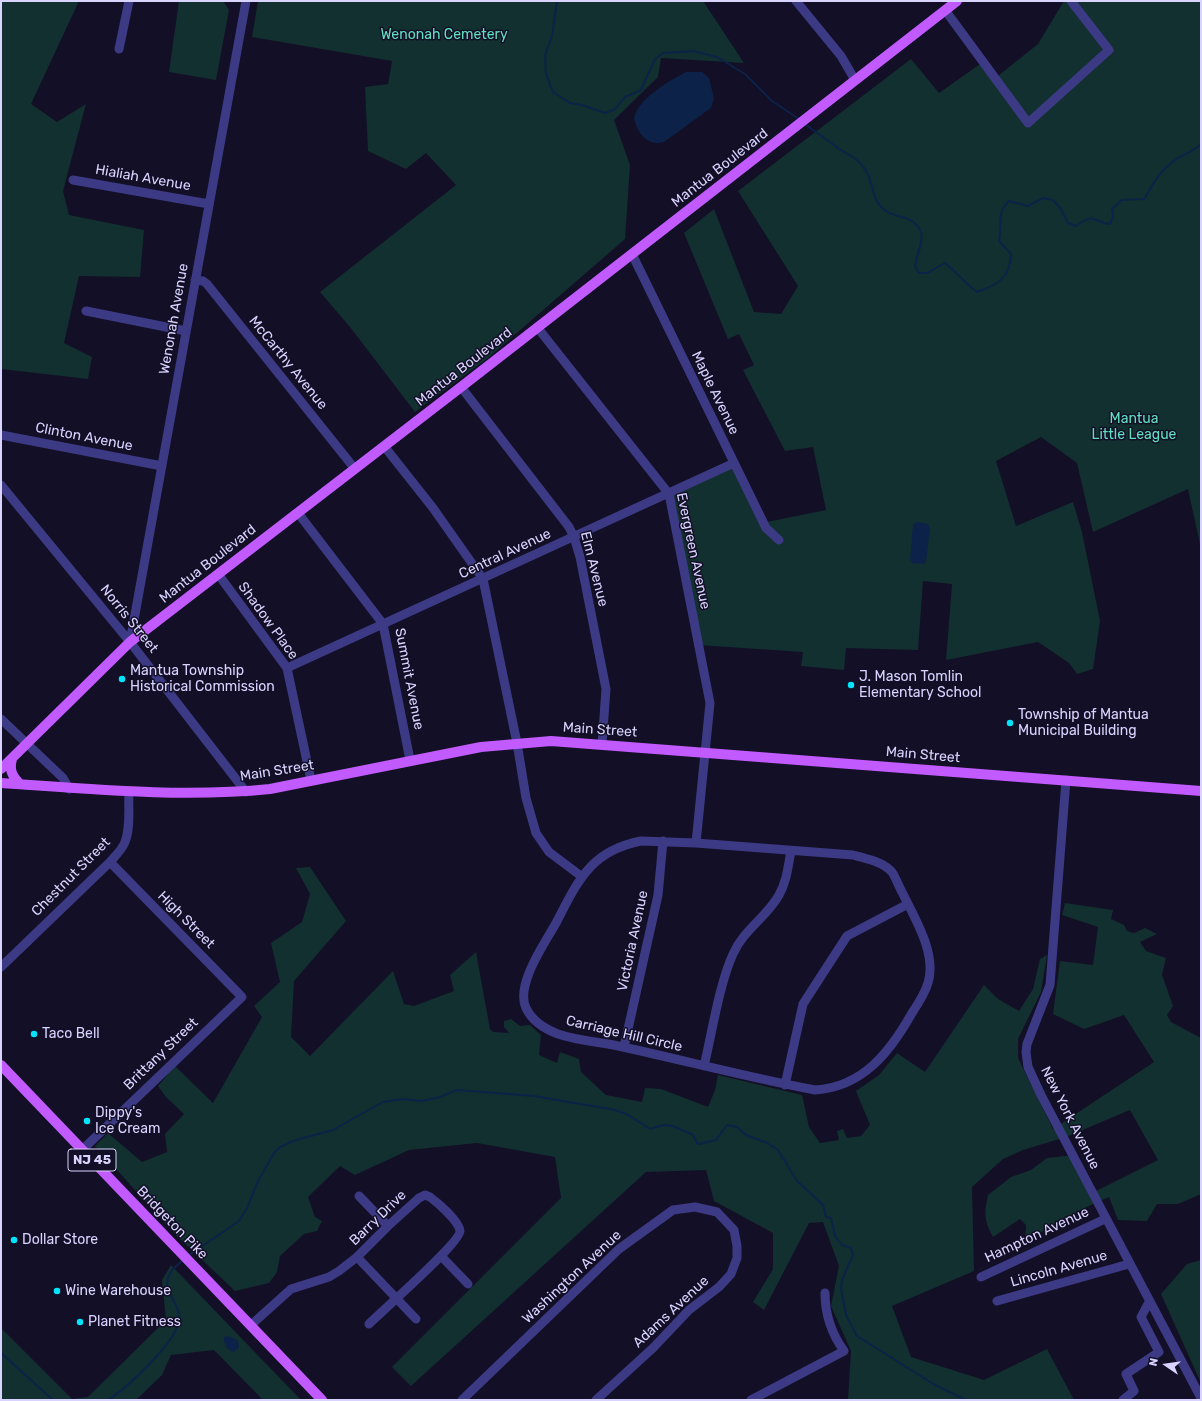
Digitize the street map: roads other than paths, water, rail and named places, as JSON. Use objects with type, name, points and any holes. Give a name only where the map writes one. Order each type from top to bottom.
[{"type":"main road","name":"Mantua Boulevard","points":[[1,769],[130,642],[355,469],[387,450],[461,387],[537,327],[957,1]]},
{"type":"main road","name":"Main Street","points":[[1,783],[69,789],[220,793],[246,792],[270,789],[481,746],[551,741],[1201,791]]},
{"type":"main road","points":[[12,759],[10,767],[11,773],[20,784]]},
{"type":"main road","name":"Bridgeton Pike","points":[[1,1066],[322,1400]]},
{"type":"street","points":[[119,50],[129,1]]},
{"type":"street","name":"Wenonah Avenue","points":[[130,642],[246,1]]},
{"type":"street","points":[[796,1],[841,56],[855,80]]},
{"type":"street","points":[[945,10],[1028,124],[1109,50],[1071,1]]},
{"type":"street","name":"Hialiah Avenue","points":[[73,180],[209,204]]},
{"type":"street","name":"Maple Avenue","points":[[632,254],[766,528],[779,540]]},
{"type":"street","name":"McCarthy Avenue","points":[[195,280],[203,281],[207,284],[355,469]]},
{"type":"street","points":[[86,311],[186,331]]},
{"type":"street","name":"Evergreen Avenue","points":[[537,327],[669,494],[710,703],[696,843]]},
{"type":"street","name":"Elm Avenue","points":[[461,387],[569,527],[574,537],[580,557],[606,689],[602,744]]},
{"type":"street","name":"Clinton Avenue","points":[[1,435],[162,466]]},
{"type":"street","points":[[387,450],[433,508],[483,579],[517,743],[526,798],[536,833],[549,852],[581,876]]},
{"type":"street","name":"Central Avenue","points":[[287,668],[734,463]]},
{"type":"street","name":"Norris Street","points":[[1,485],[130,642],[246,792]]},
{"type":"street","name":"Summit Avenue","points":[[298,513],[383,624],[410,760]]},
{"type":"street","name":"Shadow Place","points":[[218,574],[287,668],[310,780]]},
{"type":"street","points":[[1,720],[63,778],[69,789]]},
{"type":"street","name":"New York Avenue","points":[[1066,780],[1050,985],[1030,1033],[1026,1052],[1028,1067],[1105,1219],[1201,1398]]},
{"type":"street","name":"Chestnut Street","points":[[1,967],[110,862],[126,840],[129,791]]},
{"type":"street","name":"Carriage Hill Circle","points":[[641,841],[663,841],[853,856],[876,863],[892,872],[922,930],[930,964],[928,983],[906,1023],[879,1062],[851,1082],[830,1089],[815,1090],[785,1085],[624,1047],[558,1034],[536,1022],[525,1007],[524,985],[531,968],[581,876],[610,851],[628,843],[641,841]]},
{"type":"street","name":"Victoria Avenue","points":[[624,1047],[658,895],[663,841]]},
{"type":"street","points":[[704,1066],[727,970],[733,954],[744,934],[779,895],[785,882],[791,851]]},
{"type":"street","name":"High Street","points":[[110,862],[242,997]]},
{"type":"street","points":[[785,1085],[803,1004],[847,936],[908,904]]},
{"type":"street","name":"Brittany Street","points":[[82,1150],[242,997]]},
{"type":"street","name":"Barry Drive","points":[[251,1325],[291,1289],[329,1277],[339,1272],[357,1257],[419,1198],[425,1195],[430,1197],[456,1222],[460,1230],[458,1237],[441,1256],[369,1324]]},
{"type":"street","points":[[359,1196],[388,1226]]},
{"type":"street","name":"Washington Avenue","points":[[462,1400],[619,1249],[673,1210],[695,1207],[716,1212],[734,1230]]},
{"type":"street","name":"Hampton Avenue","points":[[981,1276],[1105,1219]]},
{"type":"street","name":"Adams Avenue","points":[[596,1400],[653,1348],[689,1310],[719,1287],[731,1274],[737,1258],[737,1246],[734,1230]]},
{"type":"street","points":[[441,1256],[468,1284]]},
{"type":"street","points":[[357,1257],[416,1320]]},
{"type":"street","name":"Lincoln Avenue","points":[[997,1301],[1129,1264]]},
{"type":"street","points":[[751,1400],[844,1351],[831,1329],[825,1310],[825,1293]]},
{"type":"street","points":[[1123,1400],[1134,1391],[1126,1374],[1159,1352],[1141,1317],[1149,1302]]},
{"type":"water","points":[[686,72],[702,72],[709,78],[714,98],[711,108],[664,142],[653,143],[649,141],[644,138],[638,130],[634,119],[636,112],[641,104],[655,91]]},
{"type":"water","points":[[918,522],[928,524],[930,529],[926,562],[923,564],[912,563],[910,560],[913,524]]},
{"type":"water","points":[[227,1336],[238,1340],[239,1347],[234,1352],[229,1350],[225,1344],[224,1337]]},
{"type":"waterway","points":[[557,1],[552,36],[545,55],[546,74],[553,92],[570,103],[582,105],[605,113],[615,109],[625,97],[641,90],[655,59],[663,53],[693,51],[717,57],[745,74],[772,101],[799,119]]},
{"type":"waterway","points":[[805,124],[860,163],[870,179],[874,196],[886,211],[909,220],[917,225],[921,234],[921,243],[915,266],[919,273],[927,273],[945,263],[977,292],[997,283],[1002,279],[1008,269],[1011,254],[999,241],[1001,215],[1009,201],[1028,206],[1043,198],[1053,200],[1061,209],[1068,223],[1076,226],[1087,219],[1094,219],[1110,224],[1113,217],[1112,209],[1122,200],[1144,199],[1166,168],[1174,161],[1201,144]]},
{"type":"waterway","points":[[188,1256],[239,1221],[247,1208],[258,1181],[274,1153],[280,1147],[296,1140],[333,1130],[383,1102],[402,1099],[422,1101],[440,1097],[457,1090],[534,1096],[615,1110],[627,1114],[650,1129],[664,1125],[673,1126],[693,1135],[699,1144],[716,1140],[727,1125],[737,1127],[746,1135],[767,1143],[778,1150],[797,1181],[823,1205],[826,1217],[831,1218],[835,1236],[842,1245],[851,1248],[853,1255],[842,1280],[841,1289],[846,1315],[857,1336],[935,1385],[966,1400]]},
{"type":"waterway","points":[[108,1400],[149,1365],[175,1331],[179,1322],[179,1316],[178,1310],[169,1292],[167,1280],[171,1271],[183,1260]]},
{"type":"waterway","points":[[1,1353],[53,1400]]},
{"type":"place","name":"Mantua Township Historical Commission","points":[[122,679]]},
{"type":"place","name":"J. Mason Tomlin Elementary School","points":[[851,685]]},
{"type":"place","name":"Township of Mantua Municipal Building","points":[[1010,723]]},
{"type":"place","name":"Taco Bell","points":[[34,1034]]},
{"type":"place","name":"Dippy's Ice Cream","points":[[87,1121]]},
{"type":"place","name":"Dollar Store","points":[[14,1240]]},
{"type":"place","name":"Wine Warehouse","points":[[57,1291]]},
{"type":"place","name":"Planet Fitness","points":[[80,1322]]},
{"type":"park label","name":"Wenonah Cemetery","points":[[444,35]]},
{"type":"park label","name":"Mantua Little League","points":[[1134,428]]}]
